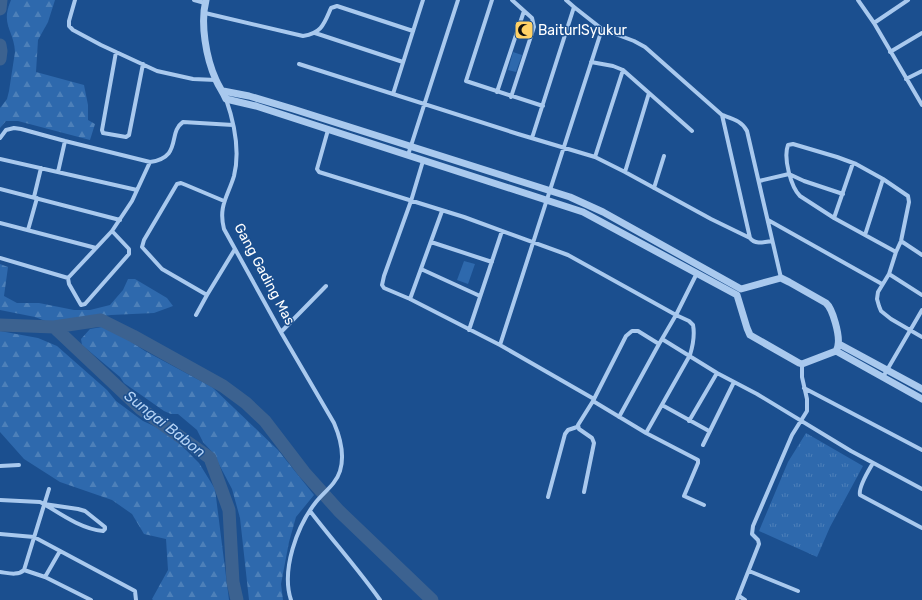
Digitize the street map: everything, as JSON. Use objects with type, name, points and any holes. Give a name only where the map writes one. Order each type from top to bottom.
[{"type":"street","points":[[76,0],[69,20],[71,28],[116,52],[157,71],[193,79],[216,80]]},
{"type":"street","points":[[194,0],[206,2]]},
{"type":"street","points":[[394,94],[422,0]]},
{"type":"street","points":[[408,155],[458,0]]},
{"type":"street","points":[[492,0],[466,81],[468,83],[511,97],[543,106]]},
{"type":"street","points":[[511,97],[534,27],[532,18],[512,0]]},
{"type":"street","points":[[566,0],[602,29],[634,41],[645,47],[722,115],[741,123],[744,126],[747,131],[781,278]]},
{"type":"street","points":[[858,0],[874,23],[922,105]]},
{"type":"street","points":[[874,23],[908,0]]},
{"type":"street","name":"Gang Gading Mas","points":[[206,2],[204,31],[205,44],[216,80],[226,99],[233,125],[236,146],[234,175],[224,201],[222,219],[224,229],[281,332],[334,423],[338,434],[341,449],[341,470],[335,481],[310,511]]},
{"type":"street","points":[[205,13],[303,36],[315,33],[323,26],[331,8],[336,6],[413,31]]},
{"type":"street","points":[[532,138],[574,7]]},
{"type":"street","points":[[497,92],[524,10]]},
{"type":"street","points":[[500,345],[602,29]]},
{"type":"street","points":[[315,33],[403,62]]},
{"type":"street","points":[[890,52],[922,33]]},
{"type":"street","points":[[116,52],[102,130],[104,133],[126,137],[129,135],[143,64]]},
{"type":"street","points":[[591,62],[623,70],[692,131]]},
{"type":"street","points":[[299,64],[595,157],[711,219],[750,238],[753,241],[772,241]]},
{"type":"street","points":[[595,157],[623,70]]},
{"type":"street","points":[[906,79],[922,71]]},
{"type":"street","points":[[222,91],[249,96],[293,109],[570,197],[603,212],[699,270]]},
{"type":"street","points":[[625,172],[649,93]]},
{"type":"street","points":[[226,99],[256,106],[583,212],[699,270],[739,292],[781,278],[826,303],[830,307],[833,314],[837,347],[883,377],[922,399]]},
{"type":"street","points":[[722,115],[750,238]]},
{"type":"street","points":[[0,138],[6,130],[14,128],[21,129],[150,162],[158,161],[166,156],[170,150],[178,127],[183,122],[233,125]]},
{"type":"street","points":[[328,130],[317,169],[318,172],[442,211],[568,255],[689,321],[693,325],[694,335],[693,347],[690,355],[646,433]]},
{"type":"street","points":[[58,172],[65,141]]},
{"type":"street","points":[[896,252],[834,218],[800,196],[796,191],[789,174],[788,145],[791,144],[853,163],[884,179],[906,193],[909,199],[901,241],[889,274],[878,292],[877,299],[881,311],[891,319],[922,336]]},
{"type":"street","points":[[654,188],[664,156]]},
{"type":"street","points":[[0,158],[137,190]]},
{"type":"street","points":[[423,161],[411,201],[384,276],[382,283],[384,288],[410,299],[500,345],[594,400],[646,433],[698,460],[684,496],[704,505]]},
{"type":"street","points":[[68,278],[112,231],[120,220],[132,201],[150,162]]},
{"type":"street","points":[[834,218],[853,163]]},
{"type":"street","points":[[28,230],[41,168]]},
{"type":"street","points":[[759,181],[789,174],[804,181],[843,194]]},
{"type":"street","points":[[864,235],[884,179]]},
{"type":"street","points":[[208,295],[162,269],[142,246],[177,184],[186,184],[224,201]]},
{"type":"street","points":[[0,189],[120,220]]},
{"type":"street","points":[[410,299],[442,211]]},
{"type":"street","points":[[768,220],[882,284]]},
{"type":"street","points":[[0,223],[96,248]]},
{"type":"street","points":[[68,278],[69,284],[79,304],[85,304],[130,252],[112,231]]},
{"type":"street","points":[[469,330],[502,231]]},
{"type":"street","points":[[901,241],[922,255]]},
{"type":"street","points":[[431,242],[492,262]]},
{"type":"street","points":[[196,314],[235,249]]},
{"type":"street","points":[[0,258],[68,278]]},
{"type":"street","points":[[421,269],[480,296]]},
{"type":"street","points":[[619,417],[676,315],[699,270]]},
{"type":"street","points":[[889,274],[922,295]]},
{"type":"street","points":[[281,332],[326,286]]},
{"type":"street","points":[[739,292],[750,335],[802,364]]},
{"type":"street","points":[[883,377],[922,310]]},
{"type":"street","points":[[548,498],[565,434],[568,430],[577,426],[594,400],[626,336],[629,332],[638,331],[659,344]]},
{"type":"street","points":[[662,339],[717,373],[757,394],[851,451],[922,489]]},
{"type":"street","points":[[802,364],[837,347]]},
{"type":"street","points":[[837,347],[888,370],[922,389]]},
{"type":"street","points":[[745,600],[738,598],[759,544],[758,540],[752,534],[752,526],[792,435],[808,408],[802,377],[802,364]]},
{"type":"street","points":[[689,421],[717,373]]},
{"type":"street","points":[[703,445],[734,382]]},
{"type":"street","points":[[804,388],[922,450]]},
{"type":"street","points":[[662,405],[709,431]]},
{"type":"street","points":[[577,426],[593,439],[594,443],[584,492]]},
{"type":"street","points":[[873,462],[859,492],[860,495],[922,528]]},
{"type":"street","points":[[0,466],[19,465]]},
{"type":"street","points":[[24,570],[48,489]]},
{"type":"street","points":[[0,500],[40,502],[93,530],[103,531],[105,529],[105,526],[85,511],[44,504]]},
{"type":"street","points":[[291,600],[288,584],[289,566],[301,525],[310,511],[336,546],[380,600]]},
{"type":"street","points":[[0,534],[34,537],[135,591],[136,600]]},
{"type":"street","points":[[45,577],[60,551]]},
{"type":"street","points":[[0,572],[17,573],[24,570],[45,577],[91,600]]},
{"type":"street","points":[[749,572],[798,591]]},
{"type":"green space","points":[[11,0],[55,0],[48,22],[38,40],[36,72],[84,85],[88,105],[88,120],[95,124],[90,140],[18,121],[6,121],[0,128],[0,108],[7,99],[15,52],[7,22],[8,9]]},
{"type":"green space","points":[[513,52],[522,55],[516,72],[508,70]]},
{"type":"green space","points":[[464,261],[475,264],[468,284],[457,280]]},
{"type":"green space","points":[[0,264],[8,267],[4,296],[17,303],[39,303],[74,310],[90,310],[110,305],[123,290],[128,279],[135,279],[167,298],[173,306],[154,313],[111,315],[48,322],[35,317],[0,310]]},
{"type":"green space","points":[[102,327],[118,333],[145,351],[212,387],[278,450],[314,495],[296,517],[289,542],[281,584],[283,600],[249,600],[240,518],[232,489],[213,453],[203,442],[197,430],[178,414],[171,414],[164,411],[124,383],[120,377],[82,345],[81,339],[90,329]]},
{"type":"green space","points":[[0,331],[38,338],[57,346],[107,390],[116,401],[143,421],[169,433],[199,463],[215,489],[229,600],[153,600],[152,599],[168,570],[166,539],[144,534],[132,514],[112,500],[60,482],[24,459],[0,432]]},
{"type":"green space","points":[[806,433],[863,466],[830,527],[817,557],[759,531],[788,462]]},
{"type":"waterway","name":"Sungai Babon","points":[[0,9],[1,0]]},
{"type":"waterway","name":"Sungai Babon","points":[[0,45],[0,59]]},
{"type":"waterway","points":[[54,327],[101,320],[223,386],[246,403],[265,421],[304,472],[339,511],[432,600]]},
{"type":"waterway","name":"Sungai Babon","points":[[0,325],[54,327],[141,409],[210,458],[229,510],[233,582],[237,600]]},
{"type":"place","name":"BaiturlSyukur","points":[[524,30]]}]
